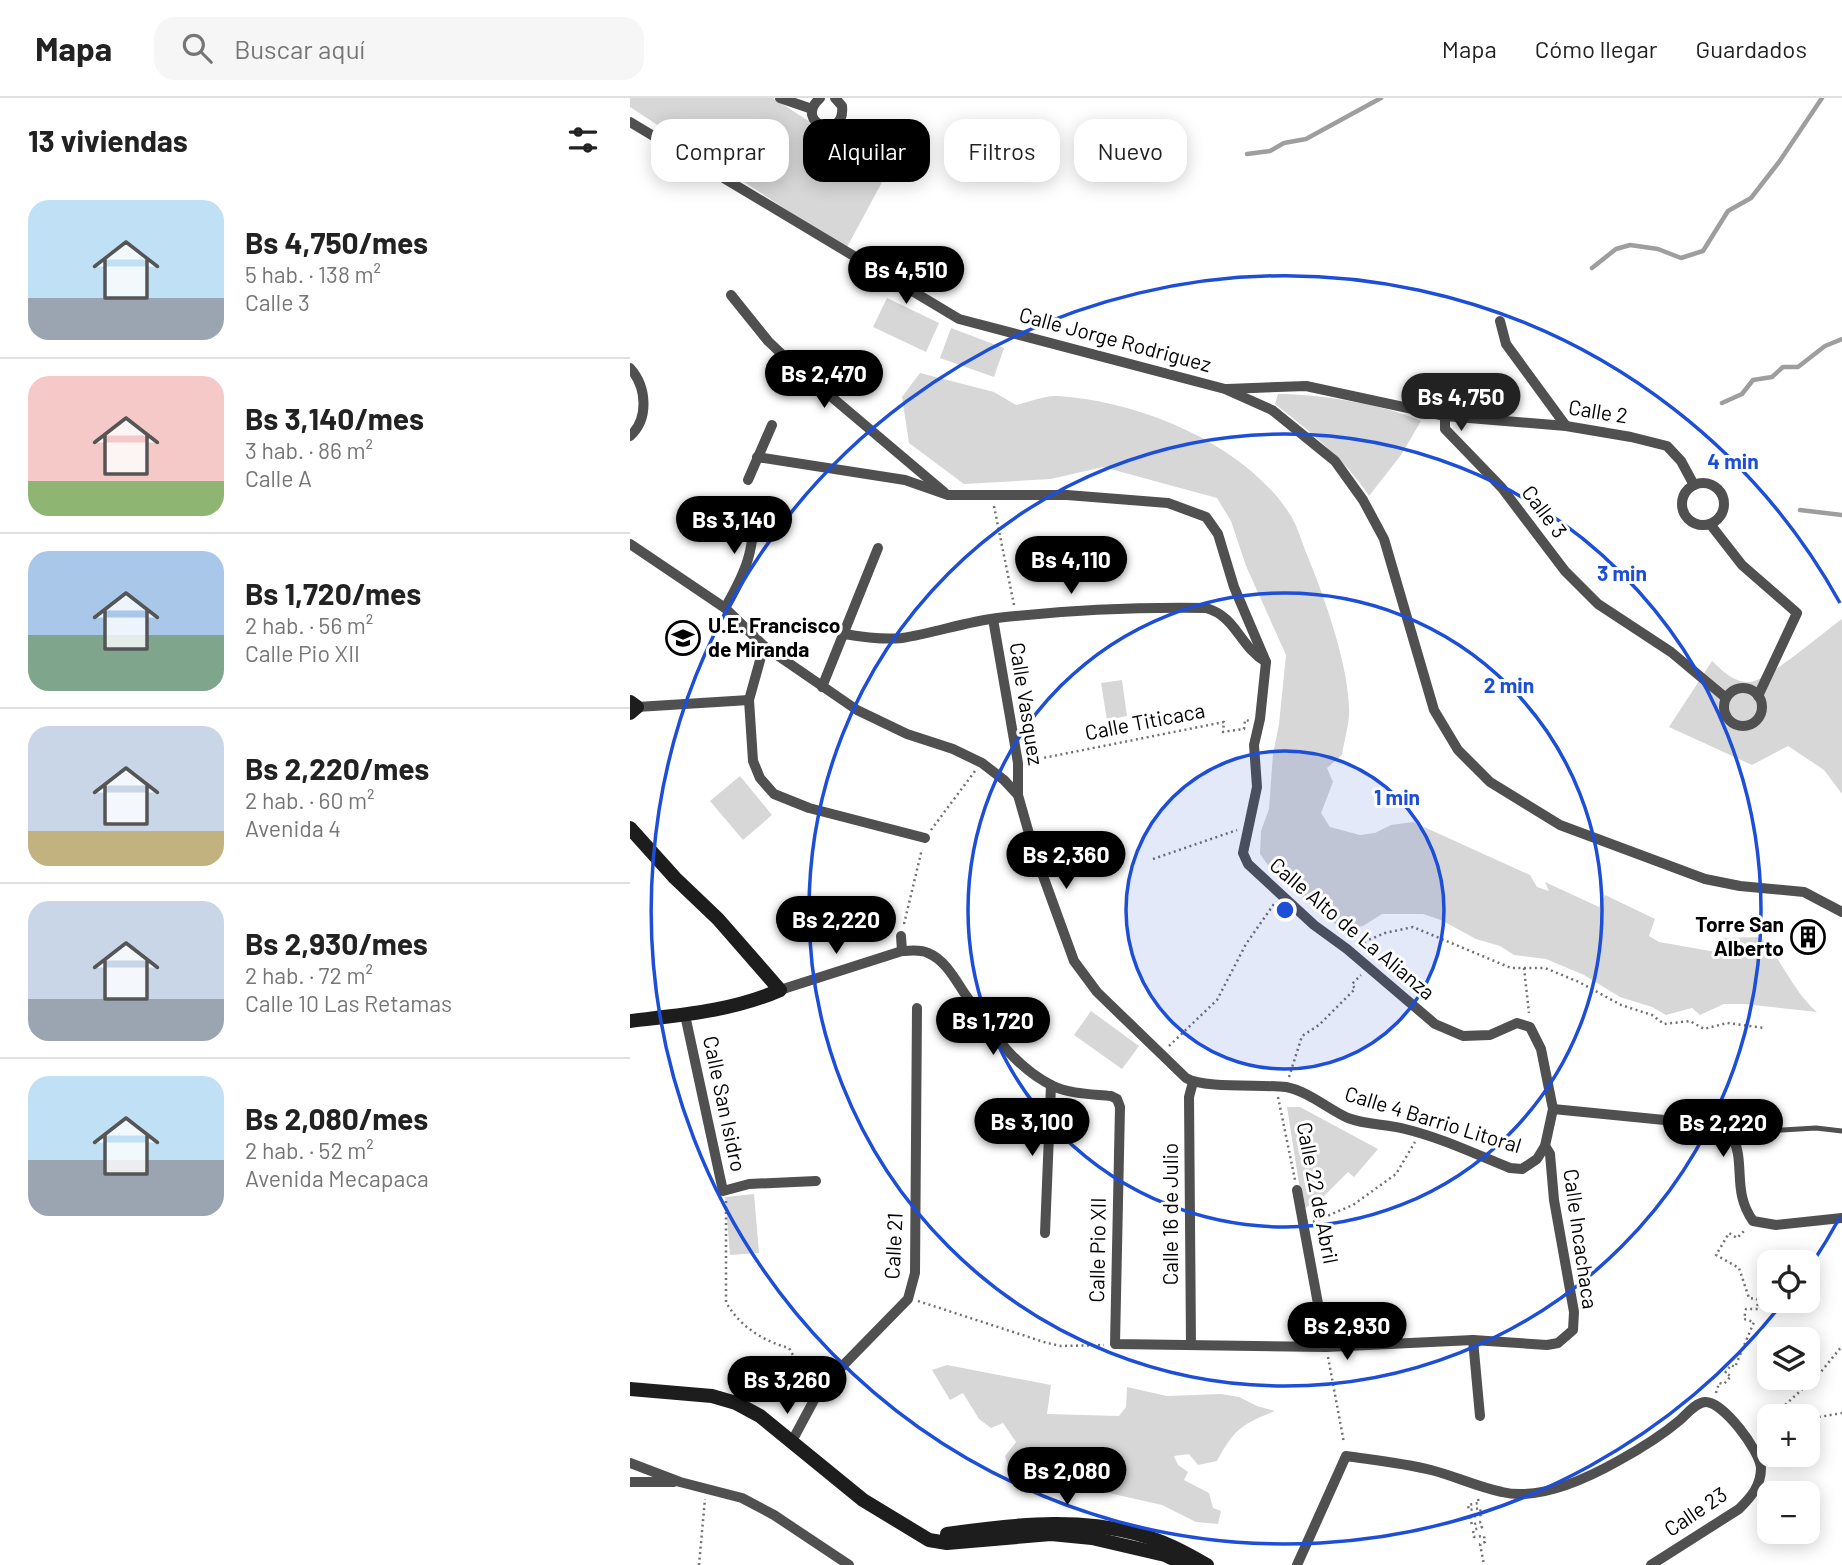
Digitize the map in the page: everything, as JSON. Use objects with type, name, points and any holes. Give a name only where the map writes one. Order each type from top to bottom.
[{"type":"street","points":[[780,98],[812,109]]},
{"type":"street","points":[[820,98],[812,109],[814,119],[821,126],[836,124],[842,116],[842,106],[835,98]]},
{"type":"street","name":"Calle Jorge Rodriguez","points":[[630,122],[959,319],[1225,389]]},
{"type":"street","points":[[731,295],[768,341],[789,361],[948,495]]},
{"type":"street","points":[[1500,321],[1506,344],[1566,426]]},
{"type":"street","points":[[630,368],[635,373],[645,411],[638,429],[630,436]]},
{"type":"street","name":"Calle 2","points":[[1225,389],[1306,386],[1445,416],[1566,426],[1668,446],[1681,461],[1694,485]]},
{"type":"street","points":[[1225,389],[1272,410],[1307,438],[1335,461],[1363,500],[1384,539],[1434,710],[1458,750],[1490,782],[1560,825],[1704,879],[1740,886],[1804,892],[1842,912]]},
{"type":"street","name":"Calle 3","points":[[1445,416],[1445,429],[1502,488],[1565,571],[1598,604],[1671,653],[1727,698]]},
{"type":"street","points":[[748,480],[772,425]]},
{"type":"street","name":"Calle Alto de La Alianza","points":[[757,457],[905,480],[948,495],[1067,495],[1168,503],[1206,517],[1218,534],[1234,587],[1266,662],[1260,719],[1254,745],[1257,786],[1243,853],[1248,864],[1279,896],[1347,949],[1435,1024],[1463,1036],[1490,1035],[1517,1023],[1530,1027]]},
{"type":"street","points":[[1707,484],[1722,496],[1723,509],[1720,516],[1710,524],[1696,524],[1685,516],[1682,509],[1684,495],[1694,485],[1707,484]]},
{"type":"street","points":[[726,608],[744,575],[753,549],[756,508]]},
{"type":"street","points":[[1710,524],[1742,565],[1797,613],[1758,696]]},
{"type":"street","points":[[630,544],[726,608],[764,646],[858,710],[907,734],[953,749],[982,763],[1004,780],[1018,795],[1034,851],[1074,961],[1097,992],[1193,1082]]},
{"type":"street","points":[[822,687],[878,548]]},
{"type":"street","points":[[844,634],[901,638],[1016,616],[1128,607],[1206,608],[1217,611],[1230,620],[1250,650],[1266,662]]},
{"type":"street","name":"Calle Vasquez","points":[[993,619],[1018,763],[1018,795]]},
{"type":"street","points":[[764,646],[749,700],[753,761],[760,778],[774,794],[809,808],[925,838]]},
{"type":"street","points":[[1742,688],[1758,696],[1762,707],[1758,719],[1747,725],[1730,721],[1724,710],[1731,693],[1742,688]]},
{"type":"street","points":[[632,707],[749,700]]},
{"type":"street","points":[[630,828],[675,878],[718,919],[780,990]]},
{"type":"street","points":[[630,1021],[685,1015],[760,999],[780,990],[902,951],[901,936]]},
{"type":"street","name":"Calle Pio XII","points":[[902,951],[917,950],[940,960],[982,1019],[1016,1060],[1051,1085],[1066,1091],[1111,1096],[1121,1107],[1115,1345]]},
{"type":"street","name":"Calle 21","points":[[791,1443],[820,1389],[908,1298],[915,1273],[916,1008]]},
{"type":"street","name":"Calle San Isidro","points":[[685,1015],[723,1191],[749,1184],[816,1181]]},
{"type":"street","points":[[1530,1027],[1541,1049],[1553,1109],[1545,1146]]},
{"type":"street","name":"Calle 4 Barrio Litoral","points":[[1193,1082],[1281,1087],[1363,1123],[1401,1128],[1444,1139],[1510,1168],[1528,1167],[1545,1146]]},
{"type":"street","name":"Calle 16 de Julio","points":[[1191,1345],[1189,1097],[1193,1082]]},
{"type":"street","points":[[1045,1233],[1051,1085]]},
{"type":"street","points":[[1553,1109],[1705,1124],[1731,1133],[1737,1144],[1739,1192],[1744,1209],[1753,1221],[1776,1225],[1842,1218]]},
{"type":"street","name":"Calle Incachaca","points":[[1473,1340],[1547,1345],[1558,1343],[1573,1330],[1574,1312],[1552,1190],[1550,1154],[1545,1146]]},
{"type":"street","name":"Calle 22 de Abril","points":[[1297,1190],[1326,1347]]},
{"type":"street","points":[[1115,1345],[1326,1347],[1473,1340],[1480,1416]]},
{"type":"street","points":[[630,1389],[712,1396],[736,1403],[760,1416],[863,1500],[929,1540],[947,1543],[1051,1534],[1093,1538],[1165,1555],[1186,1565]]},
{"type":"street","points":[[1297,1565],[1346,1456],[1429,1469],[1505,1493],[1548,1492],[1610,1465],[1660,1438],[1698,1404],[1714,1403]]},
{"type":"street","name":"Calle 23","points":[[1651,1565],[1739,1509],[1759,1484],[1761,1466],[1751,1446],[1724,1411],[1714,1403]]},
{"type":"street","points":[[630,1463],[680,1482],[742,1498],[775,1515],[849,1565]]},
{"type":"street","points":[[630,1482],[680,1482]]},
{"type":"street","points":[[911,1529],[946,1534],[1011,1525],[1080,1525],[1159,1541],[1207,1565]]},
{"type":"lane","points":[[1731,1133],[1816,1128],[1842,1131]]},
{"type":"path","points":[[992,495],[1016,616]]},
{"type":"path","name":"Calle Titicaca","points":[[1018,763],[1224,722],[1223,732],[1244,729],[1245,720],[1260,719]]},
{"type":"path","points":[[1153,859],[1194,846],[1228,831],[1247,828]]},
{"type":"path","points":[[1161,1054],[1217,1000],[1246,944],[1279,896]]},
{"type":"path","points":[[1347,949],[1385,933],[1413,927],[1511,968],[1545,968],[1556,972],[1621,1006],[1652,1015],[1664,1024],[1690,1021],[1704,1029],[1727,1023],[1765,1028]]},
{"type":"path","name":"Calle 22 de Abril","points":[[1297,1190],[1281,1087],[1302,1036],[1319,1026],[1355,989],[1352,984],[1368,968]]},
{"type":"path","points":[[1524,968],[1530,1027]]},
{"type":"path","points":[[1304,1226],[1353,1205],[1396,1174],[1420,1133]]},
{"type":"path","points":[[723,1191],[726,1202],[726,1302],[732,1313],[750,1329],[772,1343],[789,1349],[807,1380],[820,1389]]},
{"type":"path","points":[[1714,1403],[1719,1383],[1724,1384],[1731,1376],[1725,1373],[1731,1365],[1735,1367],[1754,1322],[1744,1319],[1746,1309],[1758,1309],[1757,1299],[1749,1297],[1739,1268],[1716,1255],[1729,1233],[1737,1238],[1753,1221]]},
{"type":"path","points":[[908,1298],[1054,1345],[1115,1345]]},
{"type":"path","points":[[1786,1404],[1820,1373],[1842,1346]]},
{"type":"path","points":[[1326,1347],[1346,1456]]},
{"type":"path","points":[[1820,1417],[1842,1413]]},
{"type":"path","points":[[1751,1446],[1757,1433]]},
{"type":"path","points":[[1476,1485],[1479,1503],[1468,1505],[1469,1510],[1480,1508],[1481,1515],[1470,1517],[1472,1525],[1480,1522],[1482,1527],[1473,1530],[1474,1537],[1484,1536],[1485,1542],[1479,1544],[1484,1565]]},
{"type":"path","points":[[699,1565],[706,1495]]},
{"type":"shaded area","points":[[630,98],[773,98],[805,119],[803,119],[803,182],[882,182],[846,249],[744,182],[789,182],[789,119],[651,121],[630,107]]},
{"type":"shaded area","points":[[887,298],[939,323],[926,352],[873,327]]},
{"type":"shaded area","points":[[951,328],[1004,348],[994,377],[940,358]]},
{"type":"shaded area","points":[[920,373],[994,392],[1016,405],[1058,396],[1122,407],[1155,417],[1219,448],[1271,490],[1297,528],[1327,607],[1348,690],[1348,726],[1342,755],[1327,768],[1333,782],[1321,813],[1330,827],[1360,835],[1375,833],[1391,825],[1413,822],[1530,875],[1537,887],[1549,891],[1545,882],[1599,907],[1605,895],[1655,919],[1649,936],[1659,942],[1716,952],[1719,938],[1761,937],[1801,995],[1817,1012],[1724,1004],[1700,1015],[1692,1008],[1666,1015],[1652,1007],[1620,997],[1584,975],[1546,959],[1514,955],[1500,946],[1476,939],[1441,920],[1423,914],[1382,914],[1363,926],[1344,929],[1327,919],[1270,868],[1260,854],[1261,831],[1269,809],[1286,655],[1246,566],[1231,521],[1217,498],[1103,467],[1051,479],[964,484],[909,443],[902,397]]},
{"type":"shaded area","points":[[1278,394],[1351,401],[1421,421],[1401,455],[1369,496],[1338,458],[1275,404]]},
{"type":"shaded area","points":[[1842,619],[1842,794],[1824,770],[1788,746],[1752,765],[1669,727],[1712,661],[1729,676],[1750,682],[1782,665]]},
{"type":"shaded area","points":[[1122,680],[1127,716],[1107,720],[1101,683]]},
{"type":"shaded area","points":[[740,776],[772,815],[743,840],[710,801]]},
{"type":"shaded area","points":[[1091,1011],[1139,1046],[1122,1069],[1074,1035]]},
{"type":"shaded area","points":[[1287,1107],[1300,1107],[1378,1149],[1354,1177],[1348,1172],[1320,1200],[1303,1209]]},
{"type":"shaded area","points":[[754,1194],[759,1253],[730,1255],[725,1197]]},
{"type":"shaded area","points":[[947,1365],[1051,1385],[1047,1414],[1119,1416],[1126,1407],[1127,1387],[1167,1396],[1221,1394],[1239,1397],[1275,1411],[1240,1429],[1217,1461],[1198,1465],[1189,1454],[1174,1456],[1178,1465],[1188,1472],[1184,1480],[1209,1493],[1213,1508],[1221,1511],[1218,1524],[1196,1522],[1162,1505],[1078,1486],[1014,1484],[1005,1456],[1016,1442],[1003,1423],[991,1428],[979,1419],[963,1393],[950,1400],[932,1370]]},
{"type":"waterway","points":[[1247,154],[1270,151],[1284,143],[1306,139],[1381,98]]},
{"type":"waterway","points":[[1592,268],[1616,249],[1630,245],[1658,249],[1681,258],[1703,251],[1728,211],[1751,198],[1822,98]]},
{"type":"waterway","points":[[1722,403],[1742,394],[1753,380],[1772,377],[1783,367],[1798,367],[1825,346],[1842,339]]},
{"type":"waterway","points":[[1800,510],[1842,515]]},
{"type":"place","name":"U.E. Francisco de Miranda","points":[[683,638]]},
{"type":"place","name":"Torre San Alberto","points":[[1808,937]]}]
